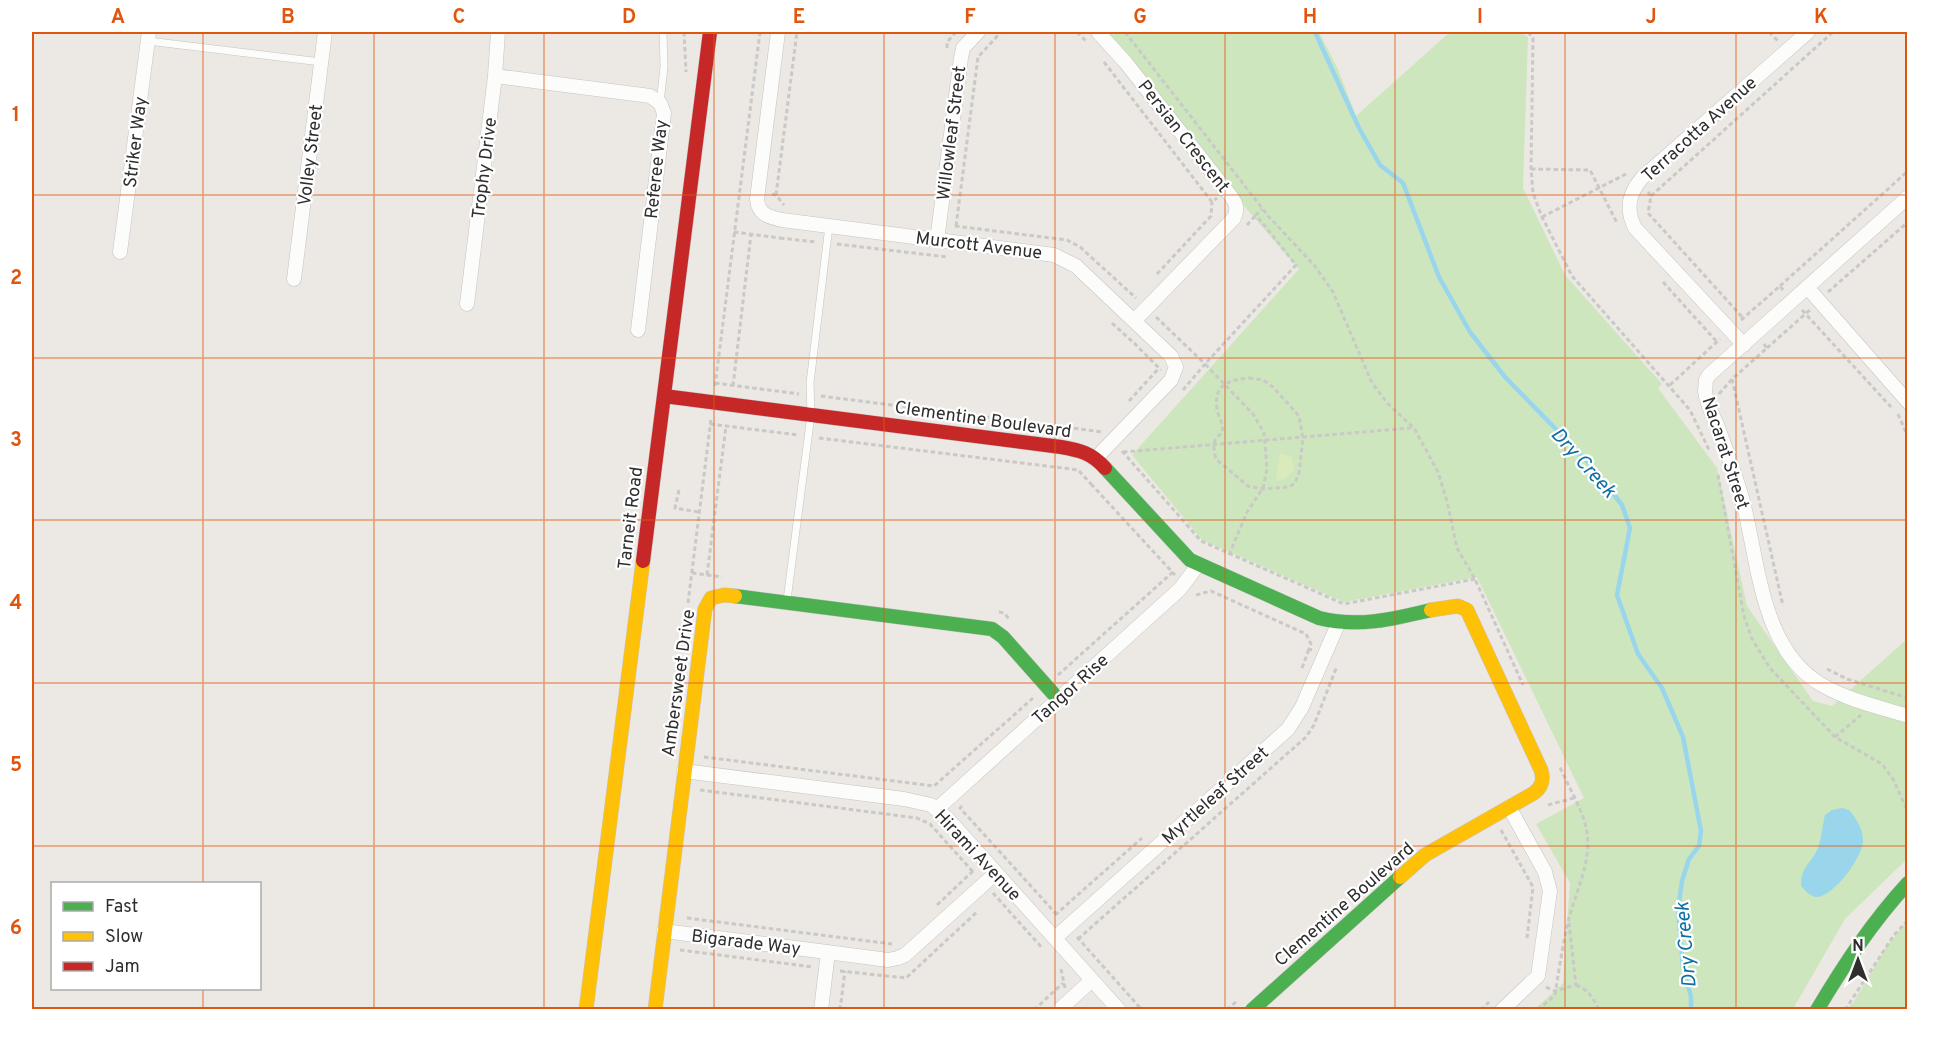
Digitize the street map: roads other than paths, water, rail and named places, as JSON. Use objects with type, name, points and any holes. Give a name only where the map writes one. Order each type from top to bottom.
[{"type":"street","name":"Volley Street","points":[[294,279],[325,32]]},
{"type":"street","name":"Trophy Drive","points":[[467,304],[495,76],[498,32]]},
{"type":"street","name":"Tarneit Road","points":[[586,1010],[710,32]]},
{"type":"street","name":"Murcott Avenue","points":[[778,32],[758,192],[760,212],[774,218],[1054,255],[1076,266],[1175,362],[1174,375],[1171,380],[1096,458]]},
{"type":"street","name":"Willowleaf Street","points":[[938,240],[961,58],[963,48],[978,32]]},
{"type":"street","name":"Persian Crescent","points":[[1098,32],[1126,63],[1236,204],[1237,209],[1234,218],[1134,321]]},
{"type":"street","name":"Terracotta Avenue","points":[[1744,345],[1635,228],[1630,217],[1629,202],[1633,189],[1642,178],[1794,35]]},
{"type":"street","name":"Striker Way","points":[[120,252],[148,36]]},
{"type":"street","name":"Referee Way","points":[[495,76],[650,96],[660,103],[664,113],[638,330]]},
{"type":"street","name":"Nacarat Street","points":[[1908,197],[1709,375],[1705,391],[1741,495],[1767,610],[1777,637],[1794,662],[1812,679],[1835,692],[1908,716]]},
{"type":"street","points":[[1807,287],[1908,402]]},
{"type":"street","name":"Clementine Boulevard","points":[[664,396],[1080,450],[1096,458],[1186,556],[1198,565],[1338,624],[1368,623],[1454,606],[1467,610],[1542,774],[1539,790],[1418,860],[1252,1010]]},
{"type":"street","name":"Tangor Rise","points":[[937,809],[1184,585],[1198,565]]},
{"type":"street","name":"Ambersweet Drive","points":[[655,1010],[707,603],[713,597],[724,595],[992,629],[1003,637],[1058,699]]},
{"type":"street","name":"Myrtleleaf Street","points":[[1054,938],[1288,729],[1302,707],[1338,624]]},
{"type":"street","name":"Hirami Avenue","points":[[684,771],[904,799],[931,805],[996,873],[1119,1010]]},
{"type":"street","points":[[1503,1010],[1538,976],[1550,891],[1545,872],[1509,807]]},
{"type":"street","name":"Bigarade Way","points":[[664,931],[880,959],[897,958],[905,955],[996,873]]},
{"type":"street","points":[[1817,1010],[1860,939],[1877,916],[1908,883]]},
{"type":"street","points":[[821,1010],[828,952]]},
{"type":"street","points":[[1059,1010],[1092,980]]},
{"type":"lane","points":[[660,103],[664,67],[663,32]]},
{"type":"lane","points":[[148,36],[322,62]]},
{"type":"lane","points":[[787,603],[811,415],[810,383],[829,226]]},
{"type":"water","points":[[1842,808],[1849,810],[1859,824],[1863,836],[1862,847],[1853,865],[1839,883],[1824,895],[1814,897],[1801,886],[1801,879],[1818,848],[1825,815],[1832,810]]},
{"type":"waterway","name":"Dry Creek","points":[[1315,32],[1359,128],[1380,165],[1403,183],[1439,277],[1470,332],[1505,377],[1589,463],[1622,505],[1630,528],[1617,595],[1638,654],[1662,688],[1683,737],[1701,831],[1699,846],[1689,859],[1682,881],[1678,910],[1683,967],[1691,997],[1691,1010]]}]
